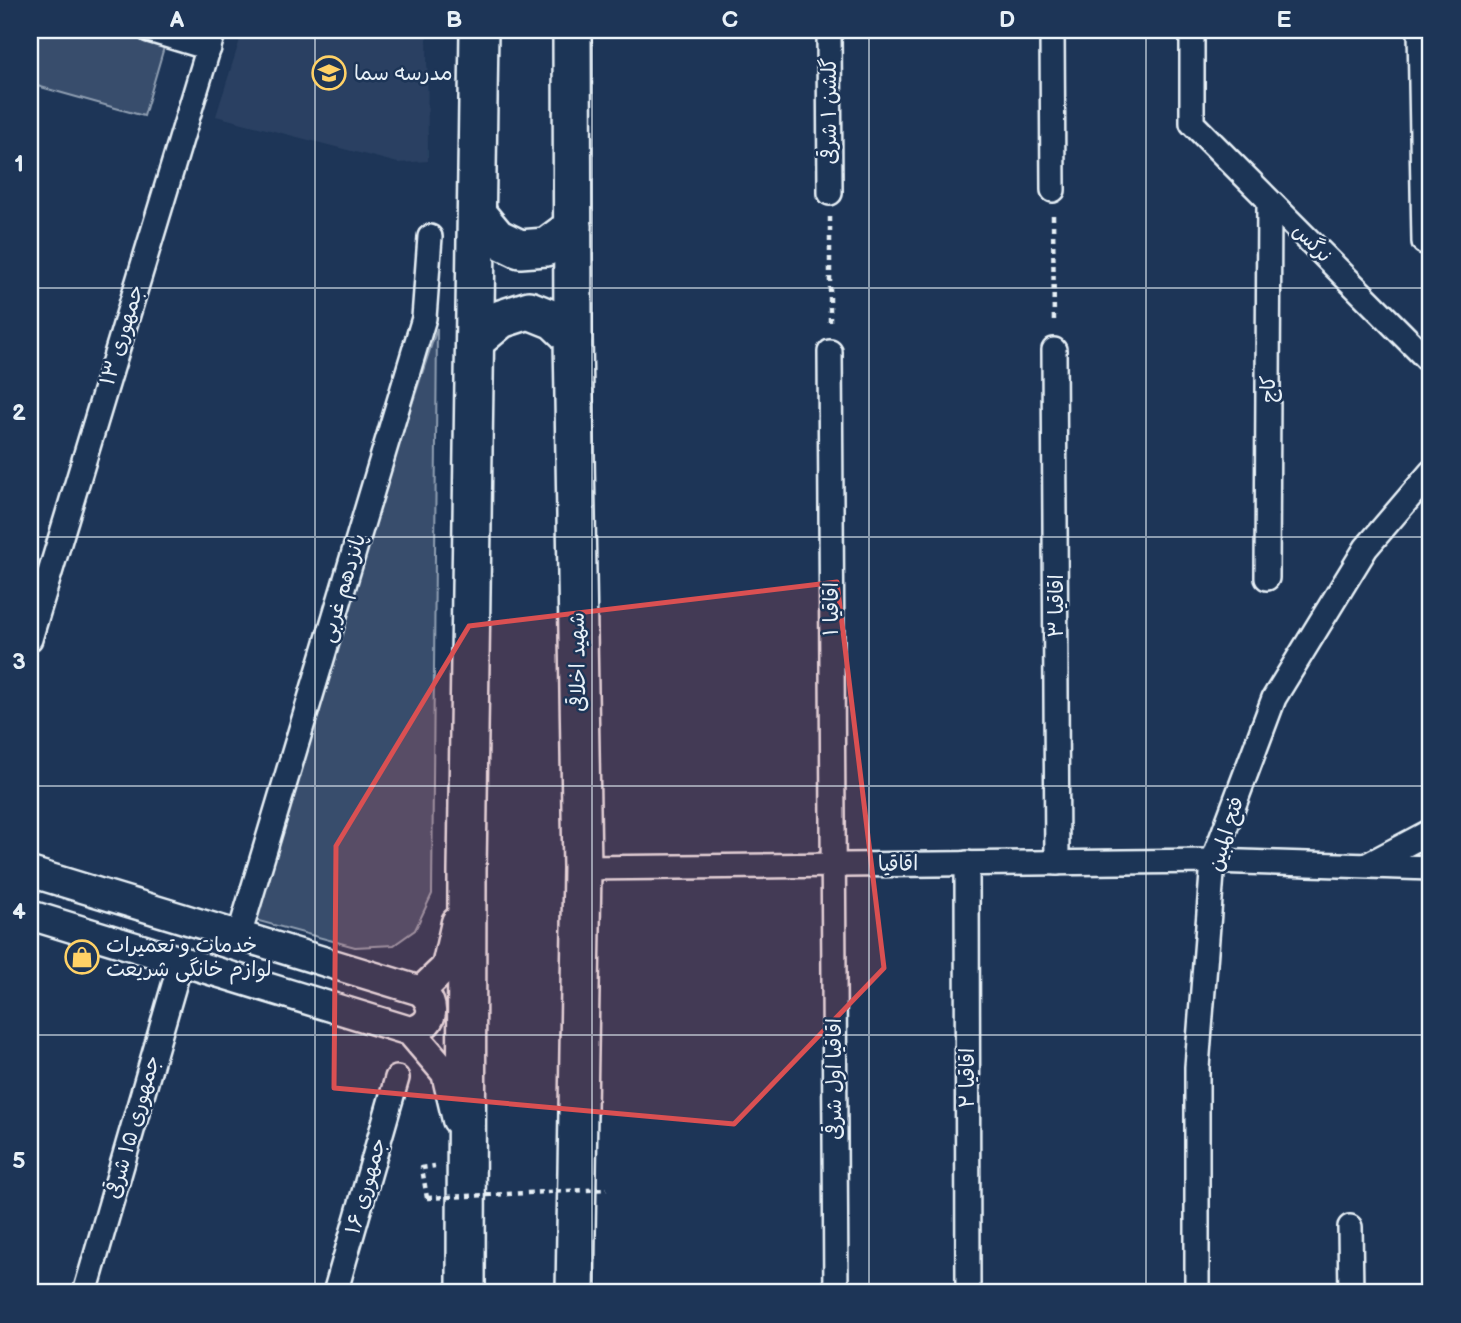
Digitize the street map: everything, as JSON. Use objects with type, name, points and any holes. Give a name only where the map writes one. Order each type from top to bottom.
[{"type":"main road","points":[[466,1293],[467,872],[479,30]]},
{"type":"main road","name":"شهید اخلاقی","points":[[572,30],[573,338],[582,868],[575,1293]]},
{"type":"main road","points":[[477,214],[497,239],[520,249],[546,247],[573,228]]},
{"type":"main road","points":[[475,341],[501,319],[529,310],[554,320],[573,338]]},
{"type":"street","points":[[149,30],[211,39]]},
{"type":"street","name":"گلشن ۱ شرقی","points":[[829,30],[830,193]]},
{"type":"street","points":[[1052,30],[1053,190]]},
{"type":"street","name":"نرگس","points":[[1192,30],[1192,123],[1431,363]]},
{"type":"street","points":[[1420,30],[1424,242],[1431,243]]},
{"type":"street","name":"جمهوری ۱۳","points":[[30,639],[211,39]]},
{"type":"street","name":"کاج","points":[[1267,578],[1269,201]]},
{"type":"street","name":"پانزدهم غربی","points":[[239,936],[424,318],[430,237]]},
{"type":"street","name":"اقاقیا ۳","points":[[1054,350],[1057,863]]},
{"type":"street","name":"اقاقیا ۱","points":[[830,352],[832,865]]},
{"type":"street","name":"فتح المبین","points":[[1197,1293],[1197,1067],[1213,861],[1274,698],[1366,548],[1431,472]]},
{"type":"street","points":[[1366,866],[1431,831]]},
{"type":"street","name":"اقاقیا","points":[[582,868],[1213,861],[1431,868]]},
{"type":"street","name":"اقاقیا ۲","points":[[967,863],[968,1293]]},
{"type":"street","name":"اقاقیا اول شرقی","points":[[832,865],[836,1293]]},
{"type":"street","points":[[30,872],[421,990],[428,997],[430,1015],[419,1029],[410,1031],[30,915]]},
{"type":"street","points":[[421,990],[446,967],[467,872]]},
{"type":"street","name":"جمهوری ۱۵ شرقی","points":[[85,1293],[181,961]]},
{"type":"street","points":[[410,1031],[446,1073],[467,1160]]},
{"type":"street","name":"جمهوری ۱۶","points":[[335,1293],[397,1078]]},
{"type":"street","points":[[1350,1227],[1351,1293]]},
{"type":"path","points":[[1053,190],[1054,350]]},
{"type":"path","points":[[830,193],[830,352]]},
{"type":"path","points":[[422,1168],[427,1198],[607,1189]]},
{"type":"highlighted area","points":[[837,582],[884,968],[734,1124],[334,1088],[336,846],[469,626]]},
{"type":"shaded area","points":[[30,30],[169,30],[144,116],[30,84]]},
{"type":"shaded area","name":"مدرسه سما","points":[[243,30],[427,30],[428,161],[398,163],[216,116]]},
{"type":"shaded area","points":[[437,328],[432,894],[415,930],[394,945],[355,947],[244,917]]},
{"type":"place","name":"مدرسه سما","points":[[329,73]]},
{"type":"place","name":"خدمات و تعمیرات لوازم خانگی شریعت","points":[[82,957]]}]
